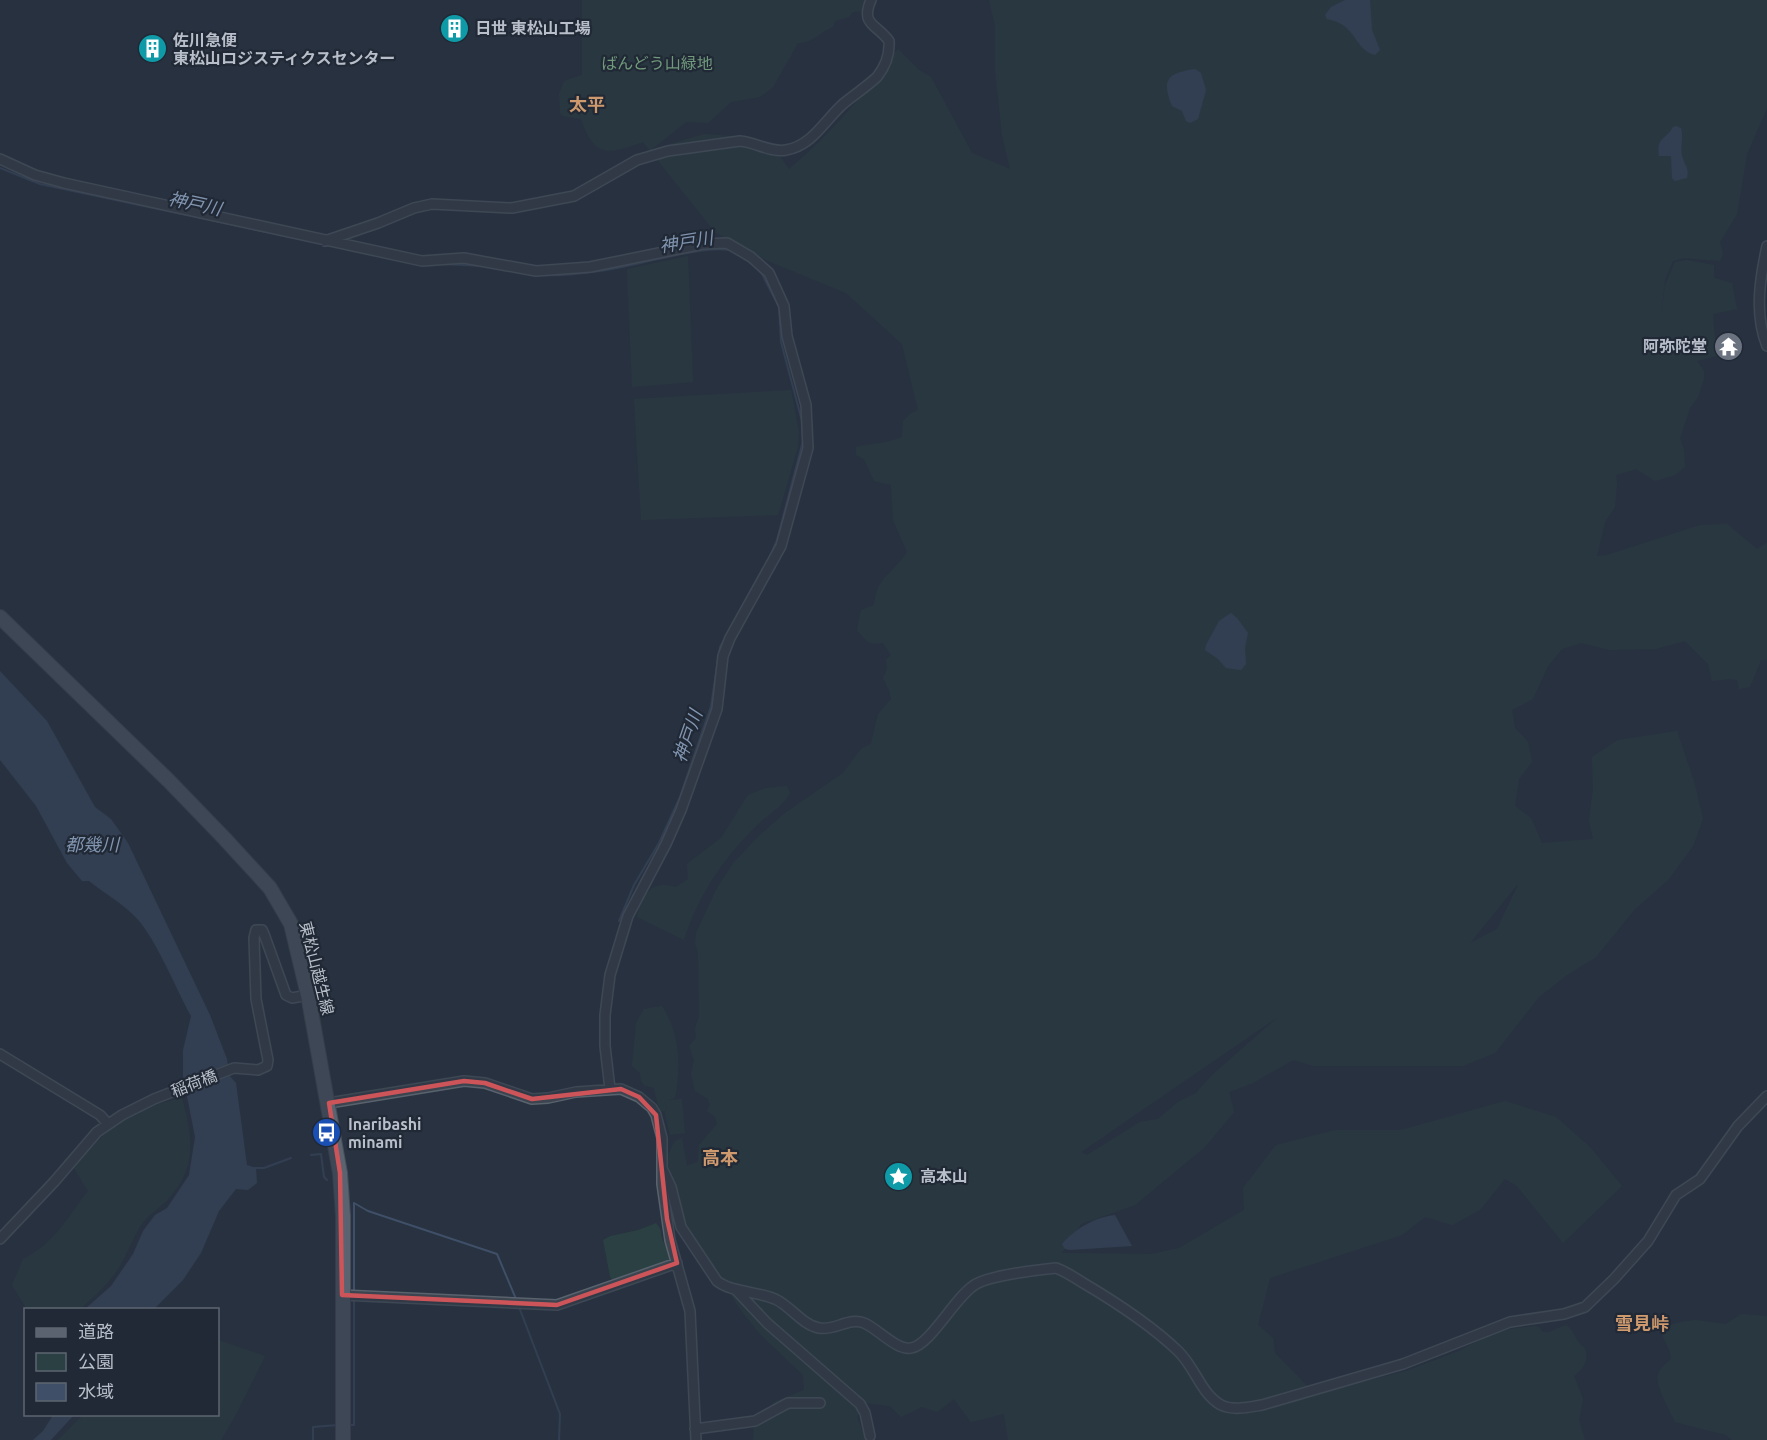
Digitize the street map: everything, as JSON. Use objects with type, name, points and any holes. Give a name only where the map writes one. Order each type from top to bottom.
[{"type":"main road","name":"東松山越生線","points":[[0,617],[169,781],[270,888],[291,924],[308,995],[340,1173],[343,1216],[343,1440]]},
{"type":"street","points":[[325,241],[414,208],[432,204],[512,208],[574,196],[637,160],[668,151],[740,141],[750,141],[777,150],[786,150],[804,143],[830,116],[883,70],[889,52],[889,41],[868,19],[866,12],[871,0]]},
{"type":"street","points":[[0,159],[35,175],[64,183],[422,261],[464,258],[536,271],[590,267],[703,244],[727,243],[751,256],[769,273],[781,296],[787,336],[806,405],[808,448],[781,546],[730,638],[723,656],[717,709],[681,810],[628,916],[610,975],[605,1015],[605,1046],[610,1089]]},
{"type":"street","points":[[1767,246],[1759,290],[1767,346]]},
{"type":"street","name":"稲荷橋","points":[[0,1239],[97,1132],[108,1124],[154,1099],[234,1068],[262,1069],[267,1064],[256,999],[254,938],[256,930],[262,930],[264,934],[286,995],[291,998],[308,995]]},
{"type":"street","points":[[0,1054],[100,1115],[108,1124]]},
{"type":"street","points":[[329,1103],[464,1081],[485,1083],[532,1099],[610,1089],[631,1092],[652,1108],[662,1138],[667,1220],[690,1311],[696,1440]]},
{"type":"street","points":[[662,1167],[671,1187],[681,1227],[717,1281],[724,1286],[776,1299],[809,1324],[819,1328],[833,1328],[851,1321],[862,1322],[900,1346],[911,1348],[922,1343],[964,1293],[976,1284],[991,1279],[1056,1268],[1114,1303],[1179,1352],[1208,1394],[1224,1407],[1241,1408],[1262,1405],[1403,1364],[1510,1322],[1564,1314],[1585,1307],[1648,1241],[1676,1194],[1700,1179],[1738,1126],[1767,1096]]},
{"type":"street","points":[[342,1295],[557,1305],[677,1263]]},
{"type":"street","points":[[735,1289],[767,1323],[860,1404],[865,1413],[870,1436]]},
{"type":"street","points":[[695,1429],[755,1422],[788,1402],[820,1403]]},
{"type":"highlighted area","points":[[464,1081],[485,1083],[532,1099],[621,1089],[639,1097],[656,1115],[667,1219],[677,1263],[557,1305],[342,1295],[340,1173],[329,1103]]},
{"type":"green space","name":"ばんどう山緑地","points":[[582,0],[869,0],[865,11],[853,12],[849,17],[835,21],[833,27],[812,39],[798,43],[773,87],[760,97],[731,102],[708,123],[686,122],[652,149],[705,134],[732,136],[779,155],[789,169],[834,127],[898,49],[919,70],[931,77],[972,153],[1010,169],[1002,135],[995,70],[995,25],[989,0],[1767,0],[1767,108],[1747,154],[1737,214],[1720,242],[1723,254],[1720,261],[1684,258],[1673,261],[1665,280],[1660,326],[1665,285],[1675,262],[1687,260],[1714,265],[1714,278],[1732,283],[1737,309],[1713,314],[1715,339],[1720,355],[1697,361],[1704,371],[1704,379],[1698,397],[1690,408],[1680,438],[1684,450],[1685,467],[1675,475],[1655,481],[1636,469],[1616,475],[1615,507],[1605,522],[1597,556],[1607,555],[1700,525],[1727,524],[1757,549],[1767,543],[1767,660],[1761,660],[1750,687],[1739,689],[1737,680],[1712,681],[1708,664],[1685,641],[1656,649],[1610,650],[1581,643],[1562,649],[1548,666],[1533,699],[1512,710],[1515,728],[1528,742],[1532,762],[1519,779],[1515,806],[1531,818],[1542,843],[1593,839],[1589,820],[1593,789],[1592,757],[1618,740],[1677,731],[1694,781],[1703,819],[1693,846],[1668,880],[1634,910],[1596,957],[1567,975],[1539,997],[1495,1053],[1463,1066],[1314,1066],[1293,1060],[1253,1083],[1229,1092],[1234,1112],[1205,1147],[1135,1205],[1081,1224],[1062,1253],[1152,1254],[1179,1248],[1244,1210],[1243,1188],[1276,1145],[1335,1130],[1401,1130],[1505,1101],[1556,1117],[1590,1147],[1622,1186],[1563,1243],[1517,1186],[1505,1179],[1480,1210],[1452,1225],[1425,1217],[1402,1235],[1270,1278],[1258,1325],[1273,1338],[1275,1353],[1315,1394],[1406,1371],[1459,1351],[1487,1336],[1510,1329],[1534,1326],[1539,1327],[1543,1332],[1549,1332],[1566,1325],[1585,1348],[1586,1353],[1585,1364],[1574,1376],[1583,1399],[1579,1420],[1585,1440],[1008,1440],[1004,1414],[971,1422],[954,1399],[937,1412],[922,1407],[901,1417],[890,1406],[865,1403],[857,1417],[866,1440],[753,1440],[754,1425],[774,1402],[804,1390],[803,1375],[760,1334],[743,1313],[684,1226],[671,1182],[668,1157],[675,1141],[682,1138],[687,1166],[698,1162],[699,1145],[717,1124],[715,1117],[707,1111],[710,1105],[708,1099],[695,1091],[691,1074],[694,1060],[689,1046],[696,1038],[695,1028],[699,1016],[696,933],[717,888],[734,862],[785,813],[843,773],[861,749],[871,744],[878,714],[891,699],[883,678],[887,669],[886,660],[891,655],[883,643],[871,643],[857,630],[861,610],[874,605],[879,586],[907,552],[893,520],[891,485],[874,481],[864,459],[856,455],[856,447],[902,437],[903,421],[918,410],[902,344],[846,293],[768,261],[715,232],[643,142],[611,151],[604,150],[592,141],[581,119],[563,116],[560,113],[559,94],[564,81],[582,75]],"holes":[[[1517,885],[1497,929],[1470,943]],[[1278,1017],[1211,1076],[1196,1093],[1178,1102],[1158,1119],[1140,1122],[1087,1155],[1081,1152]]]},
{"type":"green space","points":[[688,256],[693,382],[632,387],[627,269]]},
{"type":"green space","points":[[791,390],[799,432],[798,447],[778,515],[641,520],[634,399]]},
{"type":"green space","points":[[787,786],[790,793],[787,798],[742,840],[721,866],[696,908],[684,940],[637,917],[645,896],[654,887],[667,885],[676,887],[688,879],[687,864],[721,838],[748,795],[766,788]]},
{"type":"green space","points":[[662,1006],[676,1039],[678,1050],[675,1098],[668,1100],[682,1099],[685,1133],[670,1135],[665,1111],[660,1112],[654,1088],[644,1085],[640,1073],[632,1066],[636,1023],[644,1009]]},
{"type":"green space","points":[[182,1098],[188,1125],[190,1150],[185,1174],[178,1186],[141,1226],[114,1275],[81,1308],[26,1308],[12,1285],[23,1259],[52,1238],[88,1191],[74,1168],[98,1141],[120,1122],[133,1114]]},
{"type":"green space","points":[[656,1223],[670,1261],[614,1281],[610,1277],[603,1240]]},
{"type":"green space","points":[[1741,1314],[1767,1316],[1767,1440],[1732,1440],[1726,1435],[1675,1422],[1659,1385],[1659,1373],[1671,1359],[1662,1334],[1670,1325],[1695,1320],[1726,1324]]},
{"type":"green space","points":[[219,1340],[265,1356],[221,1440],[58,1440],[82,1416],[219,1416]]},
{"type":"water","points":[[1345,0],[1370,0],[1372,30],[1380,50],[1375,55],[1363,48],[1344,26],[1327,19],[1325,15],[1331,7]]},
{"type":"water","points":[[1195,69],[1201,73],[1206,90],[1198,119],[1190,123],[1186,121],[1182,111],[1172,106],[1167,83],[1173,75]]},
{"type":"water","points":[[1676,126],[1681,128],[1682,155],[1688,172],[1687,178],[1675,181],[1672,178],[1671,156],[1659,156],[1658,150],[1660,142]]},
{"type":"water","points":[[1231,613],[1248,633],[1245,648],[1246,664],[1241,670],[1226,668],[1205,650],[1219,621]]},
{"type":"water","name":"都幾川","points":[[0,671],[47,721],[95,807],[111,819],[128,843],[210,1015],[227,1059],[229,1075],[236,1083],[247,1165],[256,1168],[257,1183],[248,1190],[236,1189],[219,1211],[201,1253],[183,1280],[155,1308],[86,1308],[111,1286],[133,1254],[143,1231],[155,1215],[167,1208],[189,1175],[195,1137],[183,1076],[183,1050],[191,1016],[161,956],[140,922],[122,905],[89,881],[82,881],[67,863],[36,806],[0,760]]},
{"type":"water","points":[[1115,1215],[1132,1246],[1065,1249],[1062,1244],[1073,1233],[1100,1218]]},
{"type":"water","points":[[52,1416],[73,1416],[51,1440],[33,1440],[43,1431]]},
{"type":"waterway","name":"神戸川","points":[[0,168],[40,184],[408,262]]},
{"type":"waterway","name":"神戸川","points":[[538,275],[582,274],[692,252],[731,250]]},
{"type":"waterway","name":"神戸川","points":[[443,264],[484,266],[533,275]]},
{"type":"waterway","name":"神戸川","points":[[755,266],[762,274],[779,307],[781,342],[802,421],[803,441],[777,540],[768,561]]},
{"type":"waterway","name":"神戸川","points":[[619,921],[634,885],[659,843],[680,797],[711,706],[720,647],[759,577]]},
{"type":"waterway","points":[[311,1155],[321,1154],[324,1177],[327,1180]]},
{"type":"waterway","points":[[254,1168],[264,1168],[291,1158]]},
{"type":"waterway","points":[[354,1203],[368,1211],[497,1254],[516,1299]]},
{"type":"waterway","points":[[354,1203],[354,1293]]},
{"type":"waterway","points":[[347,1425],[354,1425],[354,1299]]},
{"type":"waterway","points":[[519,1307],[560,1414],[559,1440]]},
{"type":"waterway","points":[[313,1440],[313,1427],[338,1425]]},
{"type":"place","name":"日世 東松山工場","points":[[454,28]]},
{"type":"place","name":"佐川急便 東松山ロジスティクスセンター","points":[[152,49]]},
{"type":"place","name":"阿弥陀堂","points":[[1728,346]]},
{"type":"place","name":"Inaribashi minami","points":[[327,1133]]},
{"type":"place","name":"高本山","points":[[899,1176]]},
{"type":"district","name":"太平","points":[[587,104]]},
{"type":"district","name":"高本","points":[[720,1157]]},
{"type":"district","name":"雪見峠","points":[[1642,1323]]}]
